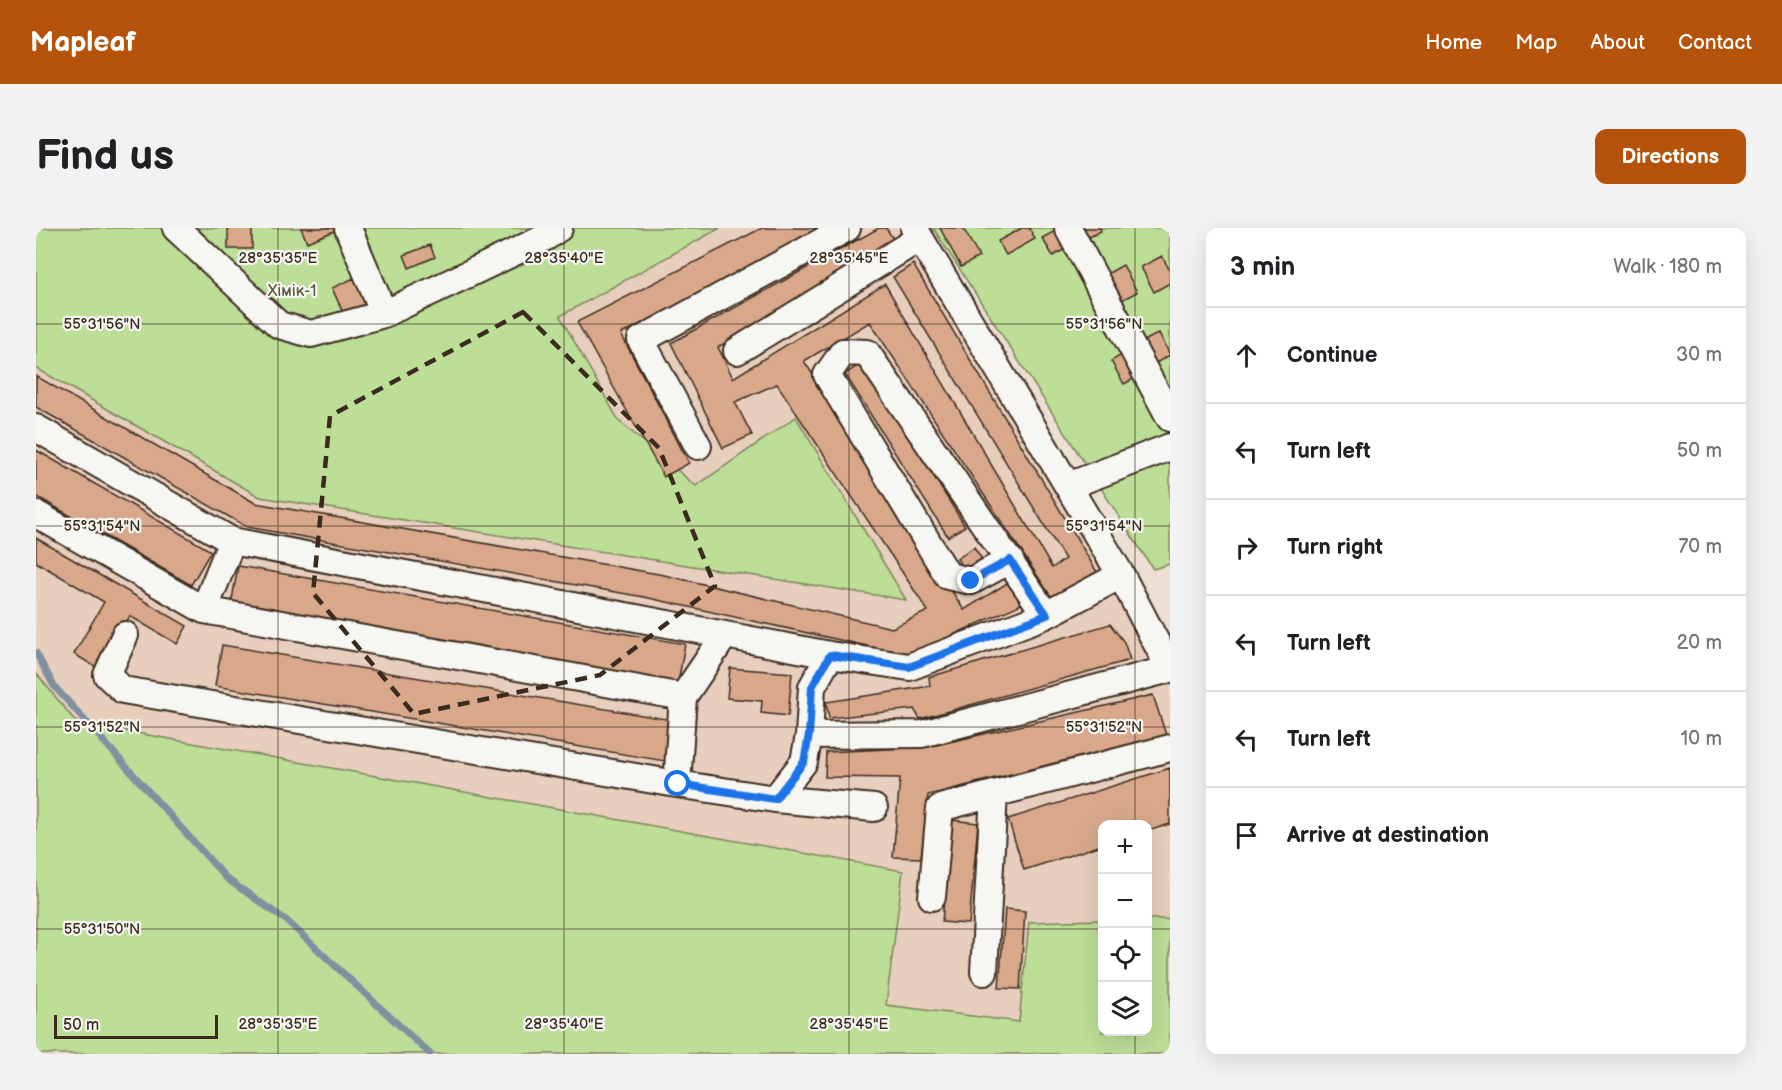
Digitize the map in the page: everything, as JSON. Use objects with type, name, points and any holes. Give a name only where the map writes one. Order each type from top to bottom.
[{"type":"street","points":[[176,228],[279,325],[311,334],[384,314],[549,231]]},
{"type":"street","points":[[348,228],[384,314]]},
{"type":"street","points":[[698,446],[642,340],[847,228]]},
{"type":"street","points":[[1068,228],[1170,418]]},
{"type":"street","points":[[736,351],[917,233],[1120,575],[1170,669],[922,734],[809,735]]},
{"type":"street","points":[[1010,560],[971,581],[948,576],[827,375],[843,352],[867,353],[1010,560],[1047,615]]},
{"type":"street","points":[[36,428],[232,541],[830,655],[909,667],[1047,615],[1120,575]]},
{"type":"street","points":[[1068,486],[1170,447]]},
{"type":"street","points":[[36,514],[204,610],[683,697]]},
{"type":"street","points":[[204,610],[232,541]]},
{"type":"street","points":[[125,635],[107,675],[123,690],[678,784],[775,799],[874,808]]},
{"type":"street","points":[[678,784],[683,697],[725,635]]},
{"type":"street","points":[[775,799],[804,762],[809,735],[812,687],[830,655]]},
{"type":"street","points":[[932,897],[940,808],[1170,748]]},
{"type":"street","points":[[984,972],[994,794]]},
{"type":"highlighted area","points":[[523,312],[659,448],[715,586],[600,675],[414,714],[313,593],[330,416]]},
{"type":"shaded area","points":[[720,228],[897,228],[1101,561],[1170,655],[1170,919],[1152,919],[1152,820],[1098,820],[1098,920],[1029,922],[1020,1022],[886,1005],[902,871],[76,722],[36,673],[36,368],[260,497],[906,600],[796,417],[696,486],[619,421],[559,316]]},
{"type":"green space","name":"Хімік-1","points":[[36,228],[720,228],[560,316],[619,421],[696,486],[796,417],[906,600],[260,497],[36,368]]},
{"type":"green space","points":[[933,228],[1170,228],[1170,564],[1153,569]]},
{"type":"green space","points":[[36,673],[76,722],[903,871],[886,1005],[1019,1022],[1029,922],[1098,920],[1098,1036],[1152,1036],[1152,919],[1170,919],[1170,1054],[36,1054]]},
{"type":"building","points":[[228,228],[252,228],[252,249],[228,249]]},
{"type":"building","points":[[301,228],[342,228],[307,242]]},
{"type":"building","points":[[762,228],[825,228],[621,334],[689,463],[664,477],[577,322]]},
{"type":"building","points":[[879,228],[886,228],[896,243],[718,347],[733,378],[885,284],[1052,568],[1065,559],[893,277],[913,264],[1097,572],[1052,598],[870,322],[804,361],[964,610],[1012,580],[1026,602],[908,655],[644,597],[247,527],[36,407],[36,376],[255,503],[664,575],[892,628],[928,611],[777,384],[735,402],[752,435],[723,448],[671,343]]},
{"type":"building","points":[[940,228],[963,228],[979,257],[961,267]]},
{"type":"building","points":[[1022,228],[1029,228],[1035,239],[1006,255],[998,241]]},
{"type":"building","points":[[1080,228],[1100,228],[1101,231],[1086,239]]},
{"type":"building","points":[[1059,229],[1069,247],[1053,256],[1042,238]]},
{"type":"building","points":[[430,245],[435,257],[409,268],[404,255]]},
{"type":"building","points":[[1162,256],[1170,271],[1170,283],[1154,292],[1141,267]]},
{"type":"building","points":[[1123,265],[1137,292],[1120,301],[1105,275]]},
{"type":"building","points":[[354,278],[367,306],[345,317],[332,288]]},
{"type":"building","points":[[1159,333],[1170,355],[1156,363],[1144,341]]},
{"type":"building","points":[[1129,351],[1141,375],[1124,384],[1111,361]]},
{"type":"building","points":[[862,363],[965,526],[948,537],[845,374]]},
{"type":"building","points":[[36,450],[211,551],[191,585],[36,496]]},
{"type":"building","points":[[36,538],[187,626],[177,644],[130,616],[99,669],[74,654],[104,602],[36,562]]},
{"type":"building","points":[[974,547],[983,561],[966,572],[957,559]]},
{"type":"building","points":[[238,566],[685,644],[678,683],[231,605]]},
{"type":"building","points":[[1110,624],[1124,642],[1130,660],[920,719],[914,709],[829,718],[826,702],[930,686],[929,677]]},
{"type":"building","points":[[222,645],[672,720],[665,761],[215,686]]},
{"type":"building","points":[[730,668],[792,673],[788,716],[761,713],[762,701],[727,698]]},
{"type":"building","points":[[1153,695],[1166,735],[928,795],[921,858],[893,857],[900,778],[825,777],[826,752],[928,747]]},
{"type":"building","points":[[1170,768],[1170,824],[1152,830],[1152,820],[1098,820],[1098,846],[1024,870],[1008,819]]},
{"type":"building","points":[[951,820],[978,823],[969,924],[942,922]]},
{"type":"building","points":[[1005,909],[1025,911],[1020,989],[999,988]]},
{"type":"waterway","points":[[36,653],[54,686],[227,879],[286,920],[430,1054]]},
{"type":"route","points":[[678,784],[775,799],[804,762],[809,735],[812,687],[830,655],[909,667],[1047,615],[1010,560],[971,581]]}]
